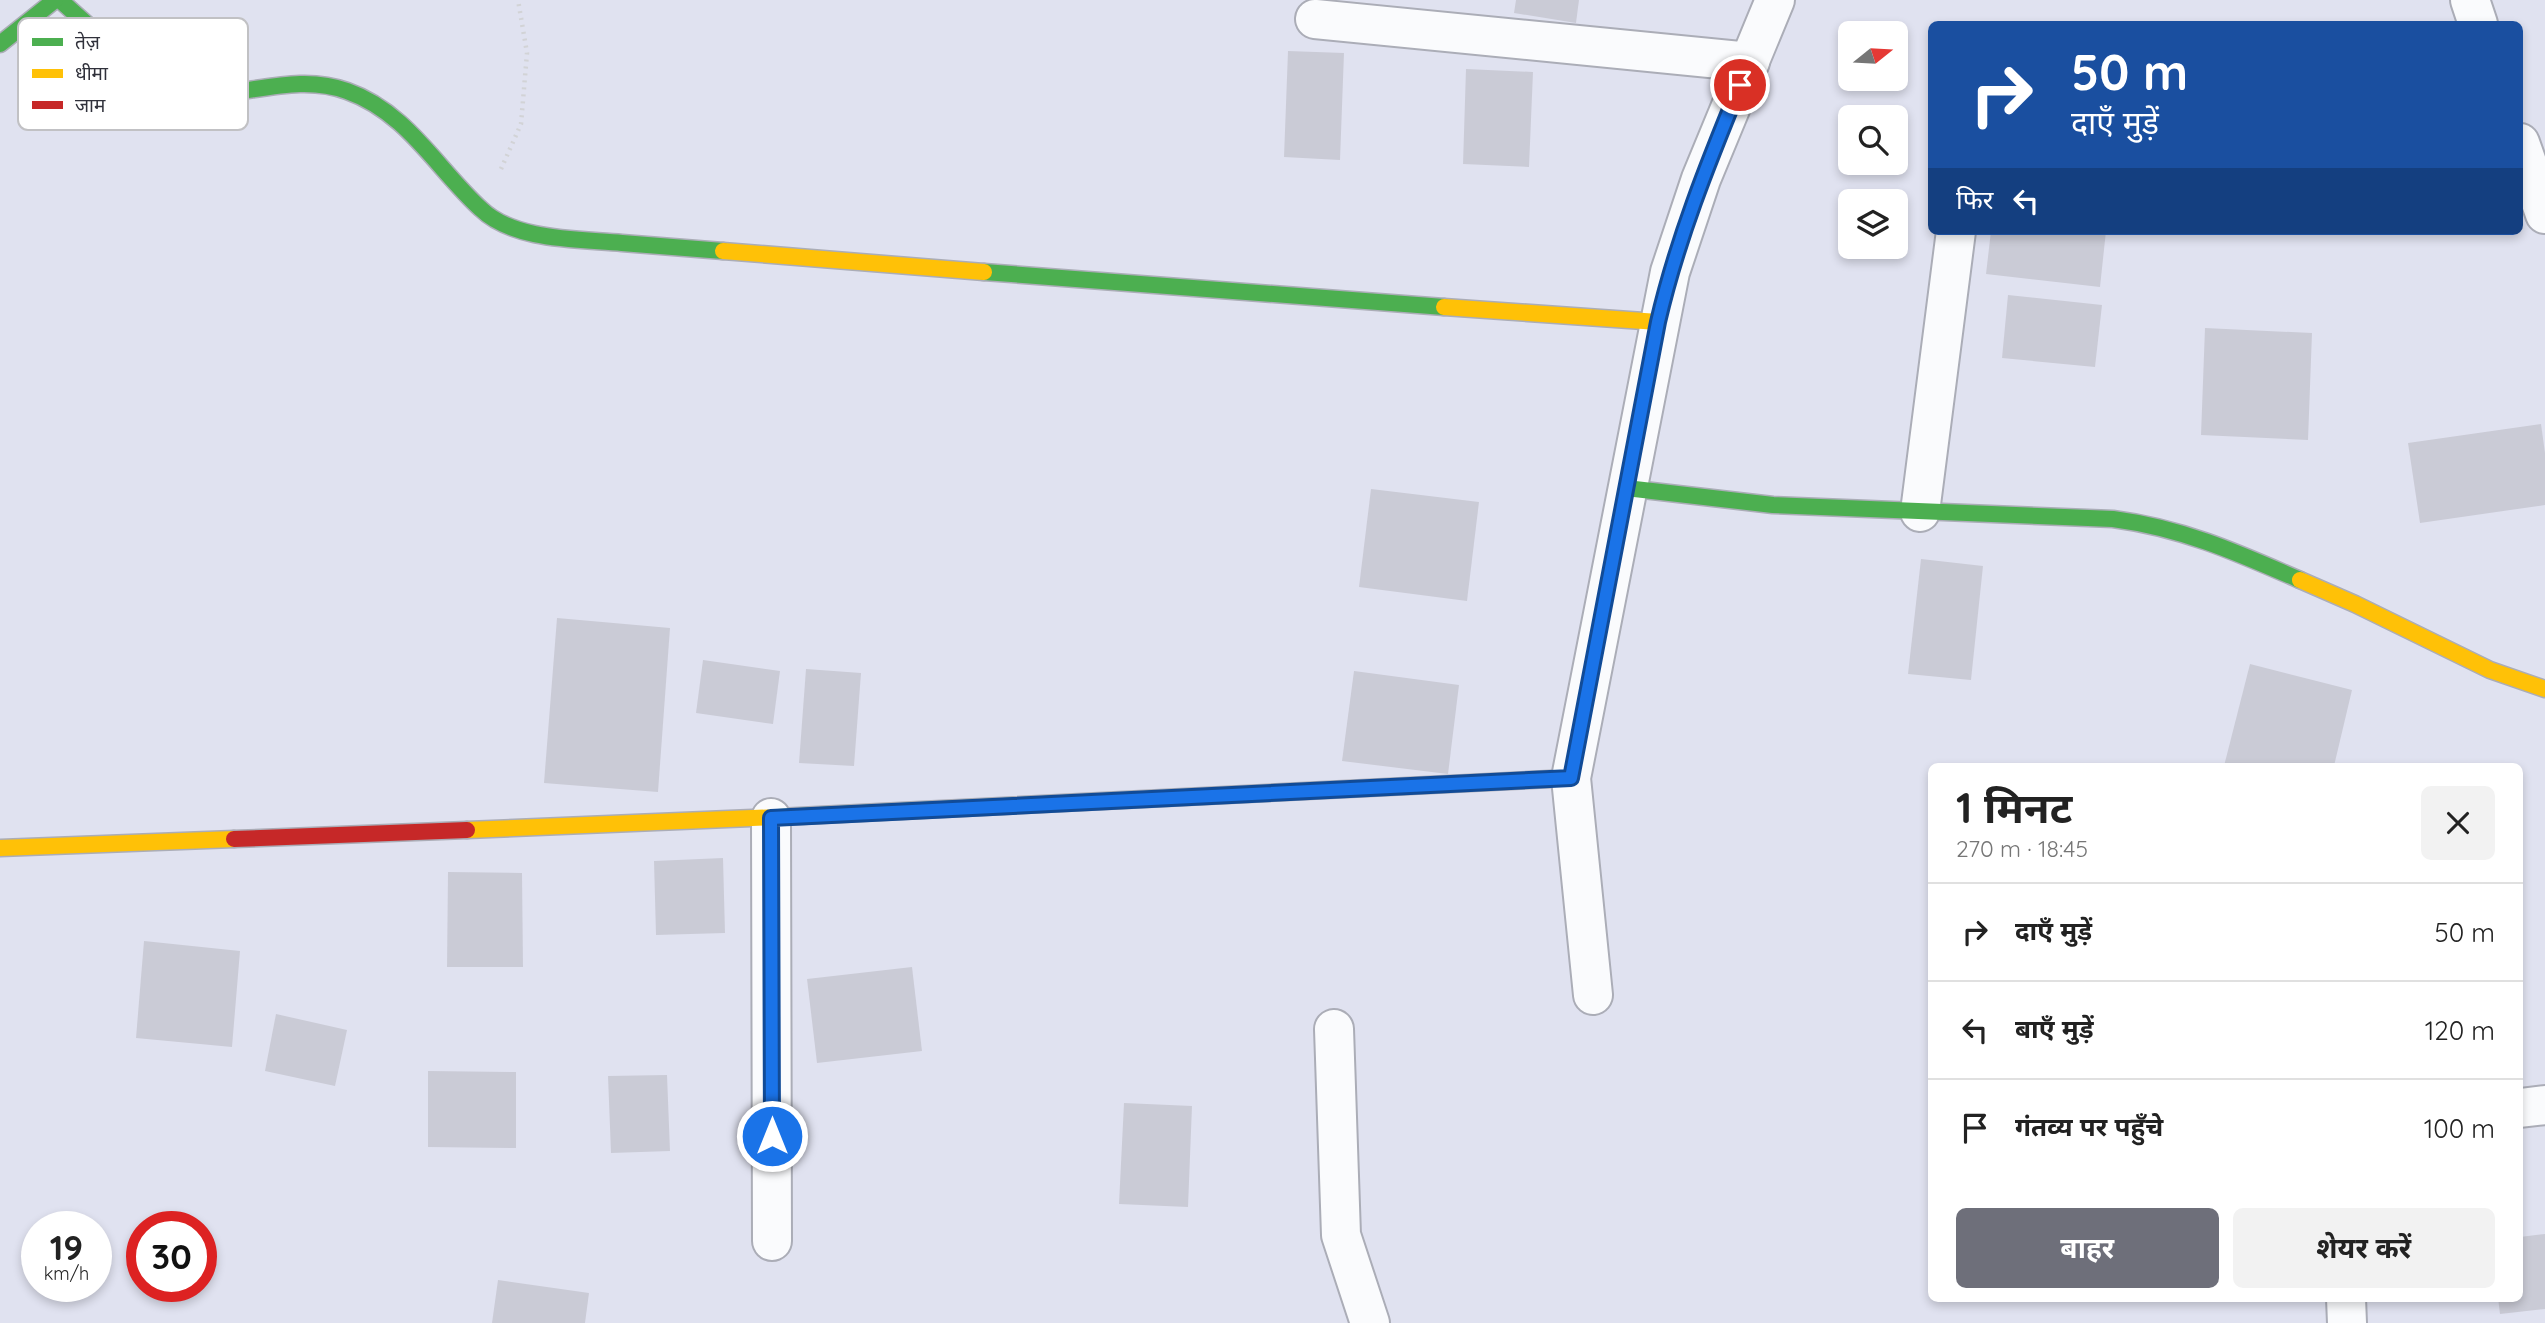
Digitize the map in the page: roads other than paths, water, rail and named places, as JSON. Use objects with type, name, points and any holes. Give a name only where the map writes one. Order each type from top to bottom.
[{"type":"street","points":[[34,18],[58,0],[79,18]]},
{"type":"street","points":[[1593,995],[1571,778],[1658,322],[1670,272],[1701,179],[1775,0]]},
{"type":"street","points":[[2470,0],[2477,21]]},
{"type":"street","points":[[1315,19],[1749,62]]},
{"type":"street","points":[[0,44],[18,30]]},
{"type":"street","points":[[248,89],[277,84],[324,84],[349,91],[380,107],[415,136],[482,211],[508,226],[548,237],[1658,322]]},
{"type":"street","points":[[2523,152],[2545,214]]},
{"type":"street","points":[[1920,512],[1955,235]]},
{"type":"street","points":[[1626,488],[1773,505],[2113,519],[2162,528],[2211,542],[2355,604],[2490,670],[2545,690]]},
{"type":"street","points":[[0,848],[771,818],[1571,778]]},
{"type":"street","points":[[771,818],[772,1241]]},
{"type":"street","points":[[1334,1029],[1341,1235],[1370,1323]]},
{"type":"street","points":[[2523,1108],[2545,1105]]},
{"type":"street","points":[[2346,1302],[2347,1323]]}]
